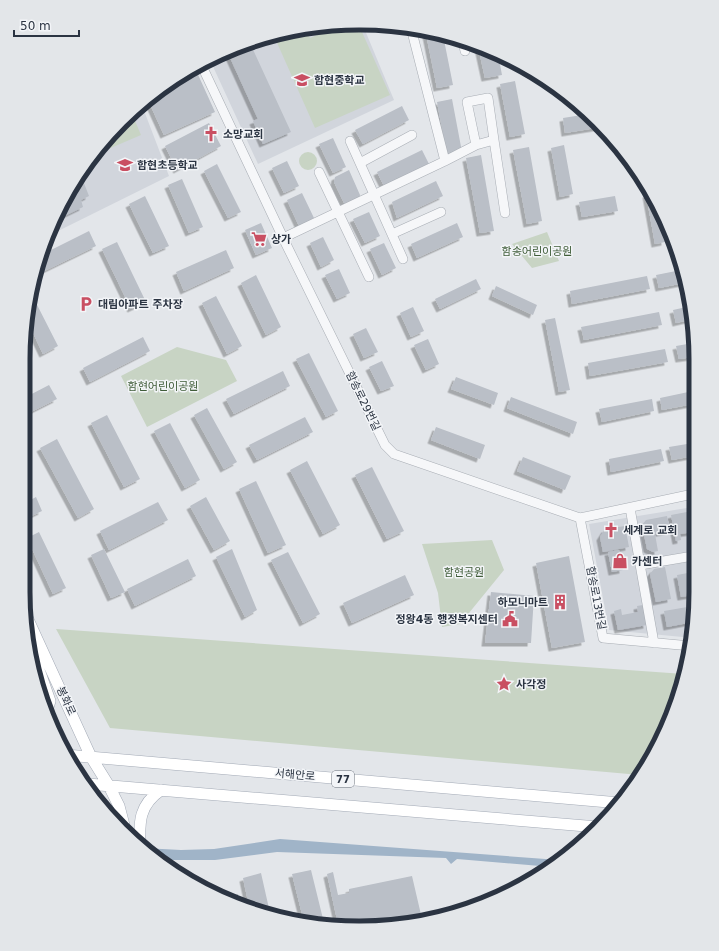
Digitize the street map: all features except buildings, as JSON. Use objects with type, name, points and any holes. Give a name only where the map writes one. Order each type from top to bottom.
[{"type":"main road","name":"봉화로","points":[[32,629],[91,757],[109,786],[119,806],[122,819]]},
{"type":"main road","name":"봉화로","points":[[38,666],[50,701],[49,703]]},
{"type":"main road","name":"서해안로","points":[[74,756],[612,802]]},
{"type":"main road","points":[[93,784],[591,825]]},
{"type":"main road","points":[[140,838],[142,812],[150,797],[161,790]]},
{"type":"street","points":[[413,34],[445,161]]},
{"type":"street","points":[[464,47],[465,51]]},
{"type":"street","name":"함송로29번길","points":[[204,69],[283,238],[385,445],[394,454],[580,518]]},
{"type":"street","points":[[476,145],[467,102],[488,98],[505,213]]},
{"type":"street","points":[[360,163],[412,136]]},
{"type":"street","points":[[283,238],[374,196],[476,145],[494,140]]},
{"type":"street","points":[[350,141],[403,259]]},
{"type":"street","points":[[319,172],[337,213],[369,277]]},
{"type":"street","points":[[392,234],[441,212]]},
{"type":"street","points":[[580,518],[689,495]]},
{"type":"street","points":[[630,508],[654,643]]},
{"type":"street","name":"함송로13번길","points":[[580,518],[603,638],[685,645]]},
{"type":"street","points":[[640,565],[689,557]]},
{"type":"shaded area","name":"함현중학교","points":[[365,30],[394,100],[258,164],[212,65],[254,47],[295,36],[338,31]]},
{"type":"shaded area","name":"함현초등학교","points":[[144,110],[169,176],[55,232],[74,195],[98,159],[112,142]]},
{"type":"shaded area","points":[[689,508],[689,592],[686,637],[609,630],[589,524]]},
{"type":"green space","points":[[361,30],[390,95],[315,128],[276,41],[308,34],[310,38],[323,32]]},
{"type":"green space","points":[[134,120],[141,135],[105,150]]},
{"type":"green space","points":[[304,152],[312,152],[317,157],[315,168],[312,170],[304,170],[299,165],[299,157]]},
{"type":"green space","name":"함송어린이공원","points":[[547,232],[559,261],[532,268],[512,244]]},
{"type":"green space","name":"함현어린이공원","points":[[177,347],[226,360],[237,381],[147,427],[121,376]]},
{"type":"green space","name":"함현공원","points":[[492,540],[504,570],[460,624],[442,627],[438,593],[422,544]]},
{"type":"green space","points":[[56,629],[679,674],[664,718],[645,756],[633,774],[110,728]]},
{"type":"water","points":[[280,839],[551,859],[541,866],[457,859],[451,864],[446,858],[277,852],[215,860],[169,860],[154,849],[181,850],[214,849]]},
{"type":"place","name":"함현중학교","points":[[302,80]]},
{"type":"place","name":"소망교회","points":[[211,134]]},
{"type":"place","name":"함현초등학교","points":[[125,165]]},
{"type":"place","name":"상가","points":[[259,239]]},
{"type":"place","name":"대림아파트 주차장","points":[[86,304]]},
{"type":"place","name":"세계로 교회","points":[[611,530]]},
{"type":"place","name":"카센터","points":[[620,561]]},
{"type":"place","name":"하모니마트","points":[[560,602]]},
{"type":"place","name":"정왕4동 행정복지센터","points":[[510,619]]},
{"type":"place","name":"사각정","points":[[504,684]]}]
